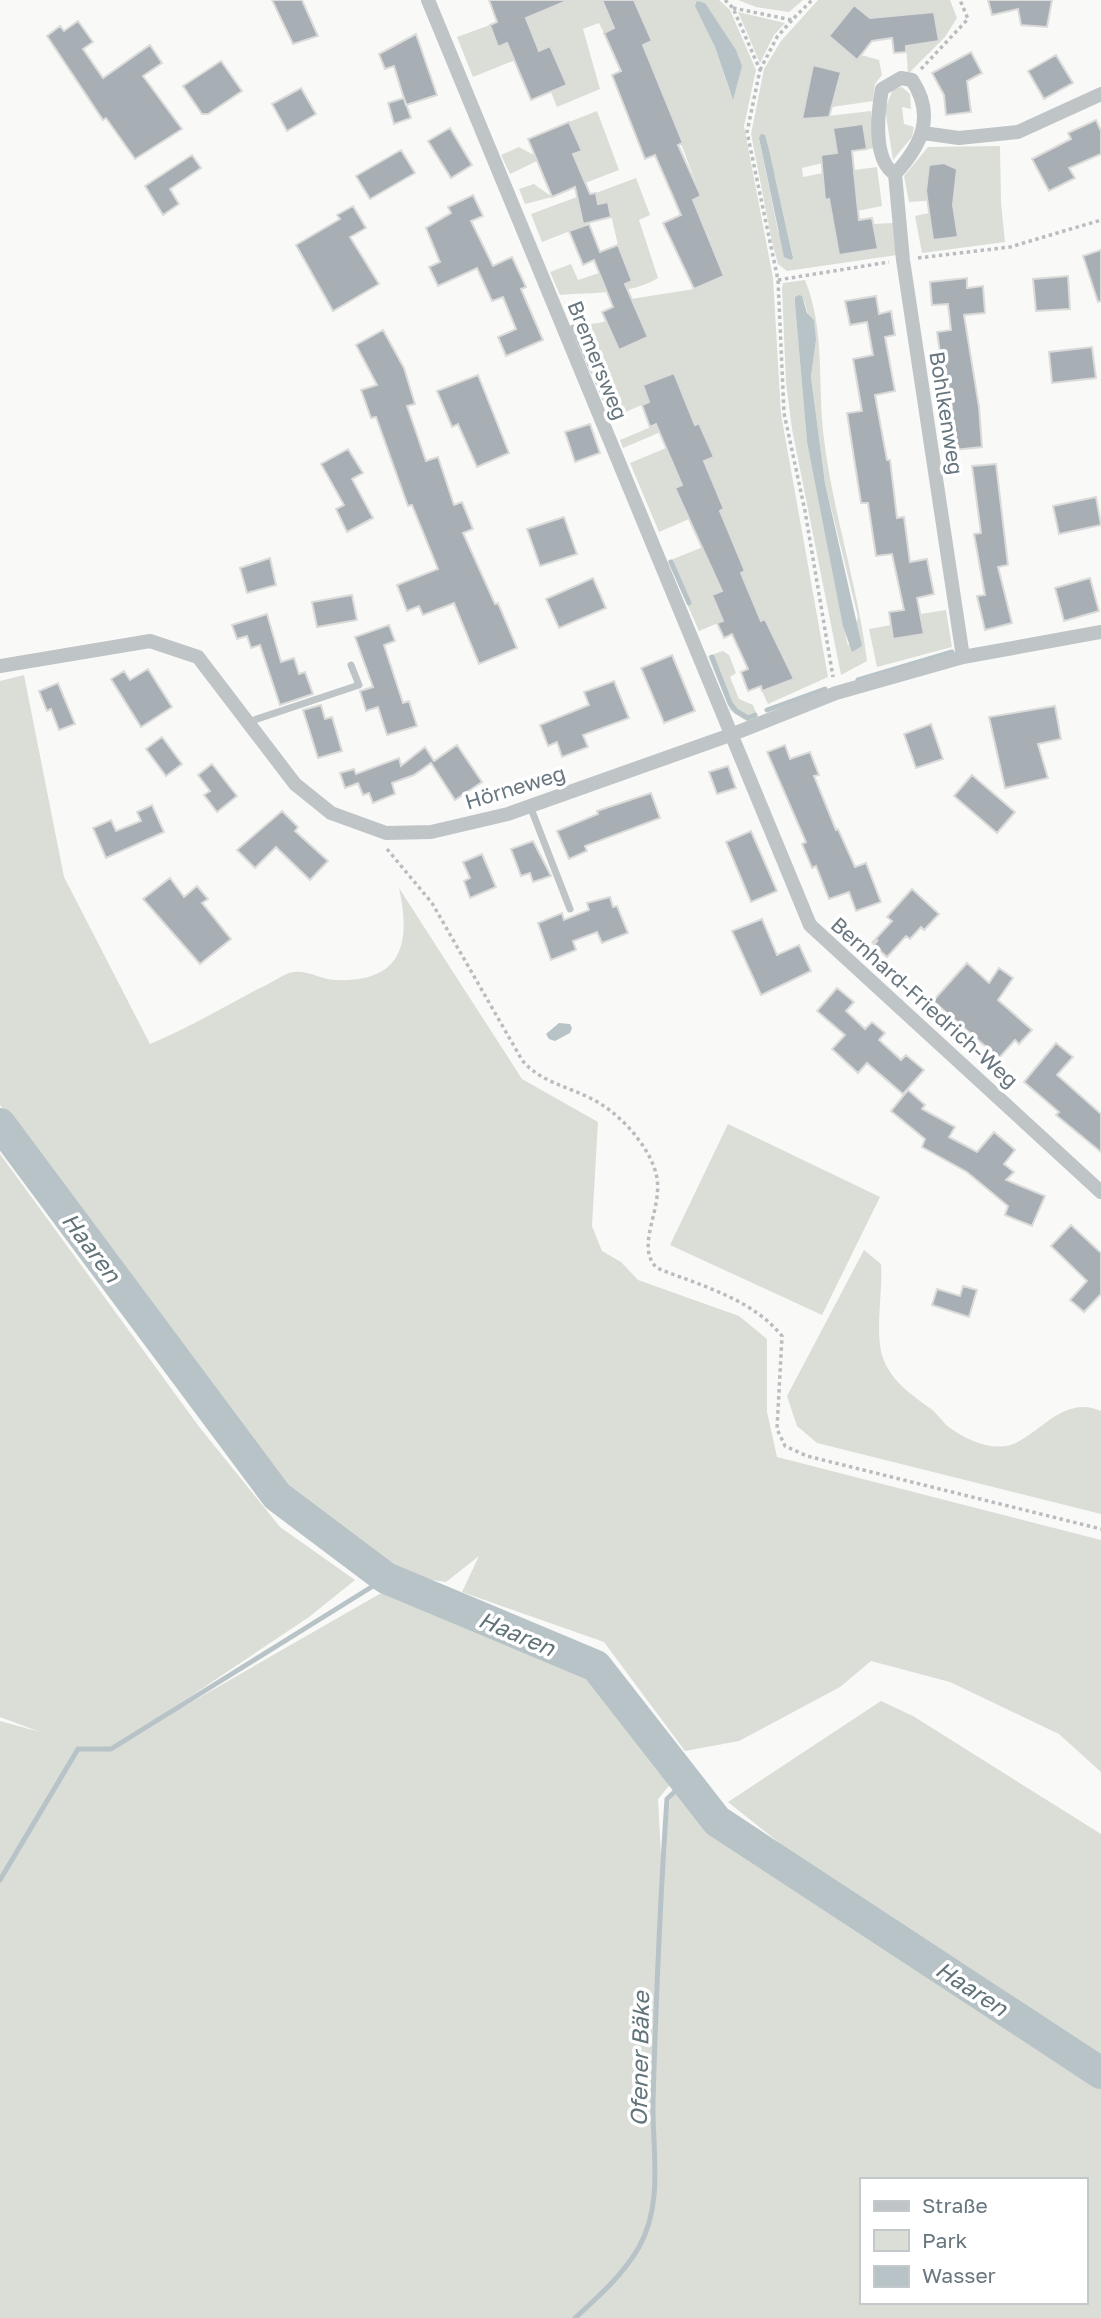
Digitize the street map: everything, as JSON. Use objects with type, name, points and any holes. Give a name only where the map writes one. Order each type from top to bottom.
[{"type":"street","name":"Bremersweg","points":[[428,0],[643,527],[733,734]]},
{"type":"street","name":"Bohlkenweg","points":[[912,80],[901,78],[883,89],[878,111],[882,150],[888,171],[895,174],[903,260],[963,657]]},
{"type":"street","points":[[895,174],[910,158],[923,133],[919,90],[912,80]]},
{"type":"street","points":[[923,133],[959,138],[1018,132],[1101,94]]},
{"type":"street","name":"Hörneweg","points":[[0,666],[150,641],[198,657],[304,792],[331,813],[386,833],[431,832],[530,806],[733,734],[836,693],[963,657],[1101,632]]},
{"type":"street","name":"Bernhard-Friedrich-Weg","points":[[733,734],[810,925],[1101,1192]]},
{"type":"lane","points":[[248,723],[359,685],[351,665]]},
{"type":"lane","points":[[530,806],[570,909]]},
{"type":"path","points":[[725,0],[733,8],[760,70]]},
{"type":"path","points":[[812,0],[777,37],[760,70],[747,132],[778,281],[785,413],[805,511],[836,693]]},
{"type":"path","points":[[912,80],[968,19],[960,0]]},
{"type":"path","points":[[733,8],[792,20]]},
{"type":"path","points":[[778,281],[903,260],[1010,247],[1101,220]]},
{"type":"path","points":[[386,833],[387,850],[432,903],[522,1060],[542,1078],[593,1099],[614,1113],[638,1140],[656,1171],[659,1202],[646,1246],[649,1260],[657,1268],[749,1305],[767,1318],[782,1336],[777,1429],[785,1446],[807,1456],[1101,1529]]},
{"type":"green space","points":[[545,0],[602,0],[608,12],[635,0],[719,0],[730,10],[756,70],[744,126],[773,278],[781,414],[828,677],[768,704],[762,691],[793,678],[784,656],[748,669],[744,659],[776,645],[765,620],[736,632],[732,623],[757,612],[744,581],[712,595],[723,621],[699,631],[668,561],[703,547],[718,582],[745,571],[728,530],[702,519],[724,509],[709,474],[676,488],[689,519],[659,532],[630,463],[666,448],[677,473],[713,457],[699,423],[667,437],[663,431],[623,448],[620,440],[689,411],[674,373],[643,385],[649,402],[611,418],[570,326],[606,321],[619,350],[648,337],[631,299],[694,289],[723,276],[699,246],[711,241],[693,200],[701,196],[667,107],[636,106],[663,93],[649,59],[621,71],[614,57],[651,41],[640,17],[604,33],[599,23],[583,29],[600,89],[557,107],[551,92],[567,85],[550,46],[473,77],[457,37],[490,25],[499,47],[532,34],[526,18],[548,9]],"holes":[[[705,3],[718,25],[732,98],[715,47]]]},
{"type":"green space","points":[[738,0],[803,0],[789,12],[756,7]]},
{"type":"green space","points":[[818,0],[950,0],[957,18],[945,37],[908,74],[906,46],[939,41],[934,12],[875,17],[868,26],[854,6],[829,36],[857,59],[861,55],[879,60],[882,75],[875,84],[873,101],[832,107],[813,66],[802,119],[871,111],[876,148],[867,149],[863,124],[833,128],[837,153],[822,155],[823,163],[802,168],[803,177],[823,173],[826,200],[856,197],[854,170],[877,167],[882,206],[832,216],[839,255],[877,249],[873,224],[893,223],[897,255],[787,271],[778,264],[751,134],[764,69],[781,41]],"holes":[[[759,138],[775,177],[793,257],[778,231]]]},
{"type":"green space","points":[[738,12],[785,23],[774,35],[760,63]]},
{"type":"green space","points":[[902,87],[910,94],[911,109],[902,107],[904,124],[914,127],[912,137],[893,160],[885,109],[893,89]]},
{"type":"green space","points":[[597,111],[619,170],[585,183],[573,155],[581,150],[569,122]]},
{"type":"green space","points":[[1000,146],[1005,242],[922,253],[915,216],[929,213],[933,240],[957,237],[937,200],[909,202],[904,176],[928,147]]},
{"type":"green space","points":[[519,147],[534,155],[537,161],[510,174],[501,155]]},
{"type":"green space","points":[[636,178],[650,215],[639,220],[658,278],[624,290],[560,295],[550,272],[571,264],[578,280],[599,273],[607,291],[632,281],[618,245],[608,202],[598,204],[596,193]]},
{"type":"green space","points":[[534,184],[552,197],[525,204],[519,189]]},
{"type":"green space","points":[[577,197],[583,226],[542,242],[531,214]]},
{"type":"green space","points":[[805,280],[812,300],[818,339],[822,419],[828,467],[863,633],[867,661],[841,675],[792,429],[786,383],[783,283]],"holes":[[[804,301],[816,340],[811,377],[825,483],[858,617],[848,646],[807,442],[795,304]]]},
{"type":"green space","points":[[946,610],[952,647],[877,667],[869,629],[891,625],[893,639],[923,634],[921,614]]},
{"type":"green space","points":[[723,651],[729,655],[736,673],[730,677],[739,699],[753,705],[758,717],[746,721],[730,710],[708,656]]},
{"type":"green space","points":[[24,675],[64,877],[150,1044],[290,973],[304,972],[336,980],[358,979],[376,974],[389,966],[402,942],[404,926],[399,888],[522,1079],[598,1122],[592,1226],[602,1251],[621,1262],[638,1280],[739,1316],[767,1339],[767,1412],[777,1457],[1101,1540],[1101,1772],[1059,1734],[950,1682],[871,1661],[840,1687],[739,1741],[685,1751],[604,1642],[462,1592],[479,1556],[446,1582],[412,1577],[377,1559],[326,1522],[279,1477],[212,1395],[0,1105],[0,681]]},
{"type":"green space","points":[[728,1124],[880,1197],[822,1315],[670,1245]]},
{"type":"green space","points":[[0,1154],[200,1428],[280,1527],[355,1580],[309,1617],[127,1739],[383,1592],[499,1641],[590,1673],[674,1780],[658,1799],[662,1874],[670,1800],[676,1793],[714,1833],[1101,2086],[1101,2318],[0,2318],[0,1721],[40,1732],[0,1717]]},
{"type":"green space","points":[[864,1250],[881,1264],[879,1334],[886,1364],[902,1386],[934,1411],[950,1428],[978,1443],[1003,1446],[1020,1441],[1062,1412],[1087,1407],[1101,1411],[1101,1514],[817,1443],[797,1426],[787,1396]]},
{"type":"green space","points":[[881,1701],[913,1716],[1101,1834],[1101,2056],[812,1869],[728,1802]]},
{"type":"water","points":[[697,1],[705,3],[736,50],[742,66],[733,100],[715,47],[695,6]]},
{"type":"water","points":[[761,134],[765,135],[769,150],[793,258],[791,260],[784,257],[759,138]]},
{"type":"water","points":[[802,296],[807,313],[814,320],[816,340],[811,377],[825,483],[862,646],[852,652],[843,626],[807,442],[795,304],[795,297]]},
{"type":"water","points":[[559,1023],[570,1024],[570,1033],[555,1041],[549,1039],[546,1034]]},
{"type":"building","points":[[272,0],[302,0],[318,36],[293,44]]},
{"type":"building","points":[[489,0],[569,0],[526,18],[539,51],[550,46],[567,85],[531,100],[507,43],[498,47],[490,25],[497,22]]},
{"type":"building","points":[[602,0],[634,0],[652,41],[643,45],[683,143],[678,145],[701,196],[693,200],[724,276],[694,289],[663,223],[681,215],[655,155],[645,159],[612,75],[621,71],[604,33],[614,28]]},
{"type":"building","points":[[988,0],[1052,0],[1047,27],[1021,25],[1018,9],[992,15]]},
{"type":"building","points":[[854,5],[870,18],[934,12],[939,41],[906,46],[906,52],[894,53],[892,38],[872,41],[857,60],[829,36]]},
{"type":"building","points":[[78,21],[93,42],[83,49],[103,78],[150,45],[162,63],[143,76],[182,129],[135,159],[106,118],[103,120],[47,36],[60,26],[64,31]]},
{"type":"building","points":[[416,34],[437,95],[406,105],[394,66],[385,69],[379,54]]},
{"type":"building","points":[[971,52],[982,73],[967,81],[971,112],[946,115],[944,95],[932,73]]},
{"type":"building","points":[[1056,55],[1073,83],[1044,99],[1028,71]]},
{"type":"building","points":[[221,61],[242,91],[208,114],[202,114],[183,86]]},
{"type":"building","points":[[813,65],[841,72],[829,117],[802,119]]},
{"type":"building","points":[[301,88],[316,114],[287,131],[272,104]]},
{"type":"building","points":[[404,98],[411,118],[394,124],[388,103]]},
{"type":"building","points":[[1096,120],[1101,131],[1101,154],[1069,168],[1075,178],[1049,191],[1032,159],[1071,139],[1068,133]]},
{"type":"building","points":[[569,122],[582,151],[573,154],[590,194],[596,193],[598,204],[608,202],[611,217],[583,224],[575,187],[552,197],[528,139]]},
{"type":"building","points":[[863,124],[867,149],[852,151],[859,220],[872,218],[878,249],[839,255],[829,199],[825,200],[821,155],[837,153],[833,128]]},
{"type":"building","points":[[450,128],[472,165],[451,178],[428,141]]},
{"type":"building","points":[[401,150],[415,173],[370,199],[356,176]]},
{"type":"building","points":[[192,155],[201,168],[170,189],[179,204],[163,215],[145,186]]},
{"type":"building","points":[[944,163],[957,169],[953,205],[958,237],[933,240],[926,191],[929,165]]},
{"type":"building","points":[[473,195],[483,216],[471,221],[493,266],[512,257],[526,287],[521,289],[543,340],[506,356],[498,337],[516,329],[503,297],[492,301],[477,268],[438,286],[429,267],[440,262],[426,228],[451,213],[448,207]]},
{"type":"building","points":[[353,206],[366,228],[350,237],[379,284],[333,311],[296,245],[340,219],[337,215]]},
{"type":"building","points":[[589,224],[600,252],[618,245],[632,281],[625,284],[648,337],[619,350],[602,312],[613,307],[594,260],[583,265],[569,231]]},
{"type":"building","points":[[1101,250],[1101,301],[1098,302],[1083,256]]},
{"type":"building","points":[[1068,276],[1070,309],[1036,311],[1033,279]]},
{"type":"building","points":[[967,278],[967,288],[983,286],[985,313],[964,315],[979,407],[982,447],[954,450],[937,332],[951,330],[948,304],[932,305],[930,282]]},
{"type":"building","points":[[876,296],[879,314],[891,311],[895,335],[885,337],[895,391],[875,395],[887,460],[890,460],[897,518],[904,517],[910,562],[927,559],[934,594],[917,598],[924,634],[893,639],[889,612],[904,610],[892,554],[876,556],[868,503],[861,503],[847,413],[862,411],[853,359],[873,355],[867,322],[850,325],[845,301]]},
{"type":"building","points":[[383,330],[404,368],[415,404],[407,406],[426,461],[438,457],[454,505],[462,502],[473,529],[463,533],[517,648],[479,664],[454,603],[423,615],[419,606],[407,611],[397,585],[438,569],[412,505],[408,506],[376,417],[371,418],[361,390],[377,385],[356,345]]},
{"type":"building","points":[[1092,347],[1096,378],[1052,383],[1049,352]]},
{"type":"building","points":[[674,373],[695,425],[699,423],[714,457],[704,461],[724,509],[720,511],[745,571],[741,573],[761,621],[765,619],[794,679],[762,691],[761,686],[748,691],[741,672],[748,669],[732,634],[724,638],[717,623],[723,621],[712,595],[722,591],[675,488],[682,485],[656,424],[650,427],[642,405],[649,402],[643,385]]},
{"type":"building","points":[[478,375],[509,453],[477,467],[458,424],[452,427],[437,391]]},
{"type":"building","points":[[590,424],[600,453],[575,462],[565,432]]},
{"type":"building","points":[[348,449],[363,473],[352,479],[373,518],[347,532],[336,509],[344,505],[321,464]]},
{"type":"building","points":[[996,464],[1008,565],[998,567],[1012,623],[985,630],[977,596],[985,595],[974,534],[981,533],[972,466]]},
{"type":"building","points":[[1096,497],[1101,525],[1059,534],[1053,506]]},
{"type":"building","points":[[564,517],[577,554],[540,566],[527,529]]},
{"type":"building","points":[[270,558],[276,585],[247,593],[240,568]]},
{"type":"building","points":[[593,578],[606,608],[559,628],[546,599]]},
{"type":"building","points":[[1090,578],[1099,611],[1064,621],[1055,588]]},
{"type":"building","points":[[352,595],[357,620],[317,627],[312,602]]},
{"type":"building","points":[[267,614],[281,662],[294,658],[299,674],[305,672],[313,694],[280,705],[260,645],[251,648],[247,636],[237,639],[232,625]]},
{"type":"building","points":[[389,625],[395,641],[384,645],[403,703],[409,701],[417,726],[387,735],[378,707],[366,711],[360,691],[373,687],[355,637]]},
{"type":"building","points":[[672,655],[695,711],[664,723],[641,668]]},
{"type":"building","points":[[148,669],[172,707],[141,727],[111,679],[124,671],[130,680]]},
{"type":"building","points":[[614,681],[629,718],[583,735],[588,747],[562,757],[557,742],[548,746],[540,725],[589,705],[584,692]]},
{"type":"building","points":[[58,683],[75,724],[59,730],[51,709],[47,711],[39,691]]},
{"type":"building","points":[[321,705],[325,719],[332,717],[342,751],[318,758],[303,710]]},
{"type":"building","points":[[1055,706],[1061,739],[1038,744],[1048,778],[1005,788],[989,717]]},
{"type":"building","points":[[931,724],[943,759],[916,768],[904,734]]},
{"type":"building","points":[[162,737],[182,764],[166,776],[146,749]]},
{"type":"building","points":[[457,745],[482,782],[455,800],[431,763],[414,775],[392,783],[395,794],[373,803],[369,793],[363,795],[358,783],[345,788],[340,773],[354,769],[356,774],[399,758],[401,766],[425,747],[434,761]]},
{"type":"building","points":[[785,745],[790,759],[810,752],[819,775],[814,776],[836,830],[838,829],[855,867],[866,863],[881,902],[856,911],[849,892],[829,899],[816,866],[812,868],[802,844],[806,842],[767,752]]},
{"type":"building","points":[[212,764],[237,796],[217,812],[204,795],[210,791],[198,775]]},
{"type":"building","points":[[728,766],[736,788],[717,794],[709,772]]},
{"type":"building","points":[[972,775],[1015,812],[997,833],[954,796]]},
{"type":"building","points":[[651,793],[660,818],[585,846],[587,851],[569,859],[557,831],[598,814],[597,811]]},
{"type":"building","points":[[152,805],[164,832],[106,858],[93,828],[111,820],[116,831],[141,821],[137,812]]},
{"type":"building","points":[[282,811],[298,827],[295,831],[328,861],[310,880],[276,847],[255,868],[237,850]]},
{"type":"building","points":[[751,831],[777,891],[751,902],[726,842]]},
{"type":"building","points":[[533,841],[551,876],[533,882],[530,873],[521,876],[511,849]]},
{"type":"building","points":[[482,854],[496,887],[470,898],[464,881],[470,878],[463,862]]},
{"type":"building","points":[[170,878],[184,897],[197,886],[208,899],[202,903],[231,939],[200,964],[143,899]]},
{"type":"building","points":[[912,889],[939,914],[924,930],[921,927],[910,939],[906,936],[887,957],[874,945],[878,940],[872,943],[892,921],[887,917]]},
{"type":"building","points":[[610,897],[613,907],[617,906],[628,933],[602,943],[597,932],[573,941],[576,950],[551,960],[538,923],[562,913],[564,920],[589,910],[587,903]]},
{"type":"building","points":[[762,919],[777,955],[799,945],[811,971],[761,995],[732,931]]},
{"type":"building","points":[[967,963],[989,983],[999,968],[1013,978],[998,1000],[1032,1030],[1019,1044],[1015,1040],[999,1058],[933,1001]]},
{"type":"building","points":[[837,988],[854,1002],[846,1011],[865,1029],[872,1022],[885,1033],[879,1040],[901,1060],[906,1055],[924,1070],[903,1094],[867,1063],[858,1073],[832,1049],[845,1035],[817,1011]]},
{"type":"building","points":[[1056,1043],[1073,1057],[1057,1075],[1101,1114],[1101,1152],[1056,1115],[1059,1112],[1024,1082]]},
{"type":"building","points":[[908,1090],[925,1105],[922,1109],[955,1127],[949,1137],[977,1152],[994,1132],[1015,1150],[1004,1164],[1014,1172],[1006,1180],[1045,1196],[1032,1226],[1005,1215],[1008,1206],[967,1172],[922,1147],[925,1139],[891,1111]]},
{"type":"building","points":[[1071,1225],[1101,1253],[1101,1294],[1084,1312],[1070,1300],[1087,1281],[1051,1246]]},
{"type":"building","points":[[963,1286],[977,1290],[969,1317],[932,1305],[937,1289],[960,1296]]},
{"type":"waterway","points":[[573,327],[592,370]]},
{"type":"waterway","points":[[596,379],[612,415]]},
{"type":"waterway","points":[[671,562],[689,603]]},
{"type":"waterway","points":[[858,680],[952,652]]},
{"type":"waterway","points":[[712,657],[730,703],[736,711],[748,718],[755,715]]},
{"type":"waterway","points":[[767,710],[825,689]]},
{"type":"waterway","name":"Haaren","points":[[0,1124],[277,1496],[386,1578],[596,1666],[717,1821],[1101,2073]]},
{"type":"waterway","points":[[0,1880],[78,1749],[111,1749],[386,1578]]},
{"type":"waterway","name":"Ofener Bäke","points":[[575,2318],[610,2285],[633,2257],[647,2230],[652,2212],[655,2176],[655,2026],[667,1799],[686,1781]]}]
